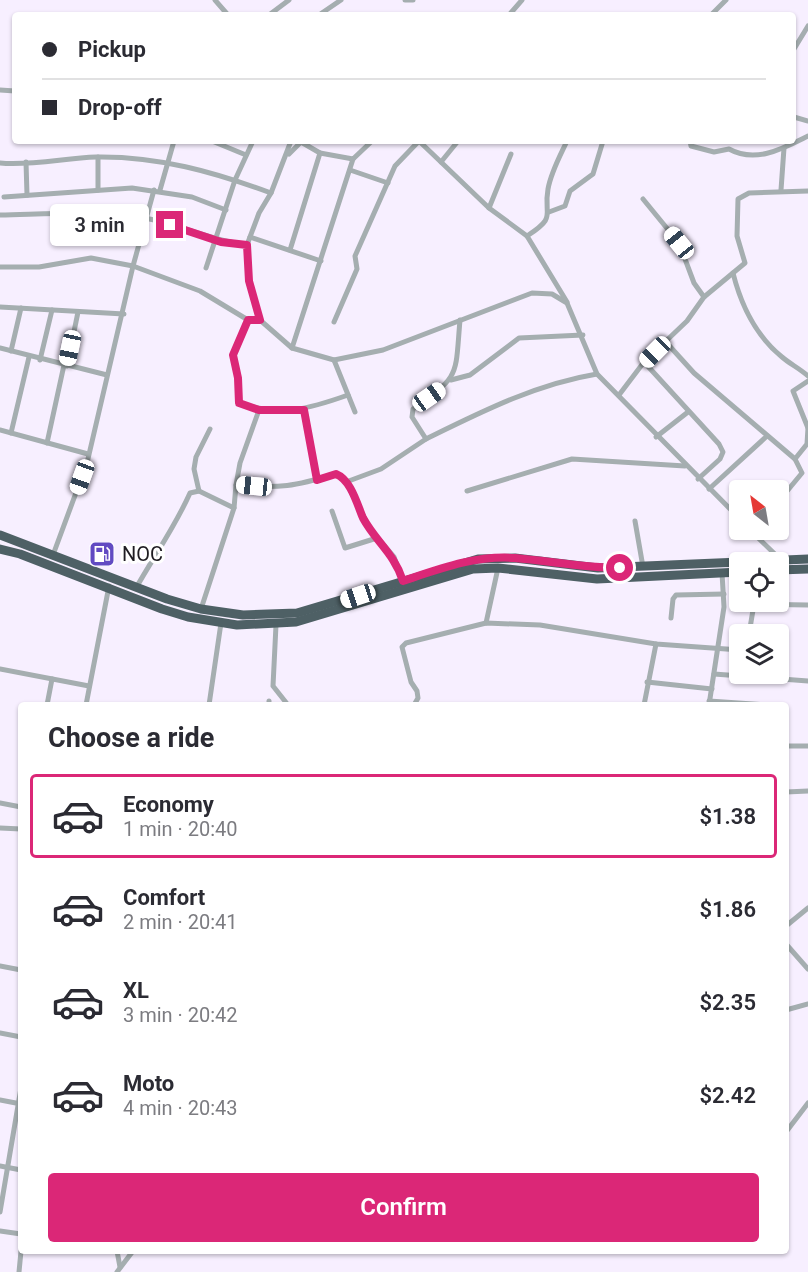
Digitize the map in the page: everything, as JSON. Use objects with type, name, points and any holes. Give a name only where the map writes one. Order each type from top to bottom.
[{"type":"highway","points":[[0,535],[136,588],[201,609],[243,615],[280,615],[336,608],[403,581],[478,559],[514,558],[598,568],[729,563]]},
{"type":"highway","points":[[0,549],[20,554],[162,609],[221,623],[276,625],[446,575],[498,568],[597,579],[729,573]]},
{"type":"highway","points":[[789,563],[808,559]]},
{"type":"highway","points":[[789,566],[808,569]]},
{"type":"street","points":[[215,0],[225,12]]},
{"type":"street","points":[[272,12],[289,0]]},
{"type":"street","points":[[323,12],[341,0]]},
{"type":"street","points":[[405,0],[413,0]]},
{"type":"street","points":[[512,12],[522,0]]},
{"type":"street","points":[[714,12],[726,0]]},
{"type":"street","points":[[796,46],[808,26]]},
{"type":"street","points":[[53,555],[88,454],[124,314],[133,266],[173,144]]},
{"type":"street","points":[[219,144],[246,156]]},
{"type":"street","points":[[206,268],[235,180],[252,144]]},
{"type":"street","points":[[290,144],[271,193],[258,213],[247,245],[249,281],[260,320],[292,348],[334,360],[383,350],[532,293],[552,294],[567,303]]},
{"type":"street","points":[[287,155],[298,144]]},
{"type":"street","points":[[306,144],[320,153],[353,159]]},
{"type":"street","points":[[292,348],[353,159],[369,144]]},
{"type":"street","points":[[334,322],[357,269],[355,256],[395,166],[416,144]]},
{"type":"street","points":[[422,144],[489,208],[527,236],[567,303],[583,335],[597,374],[729,508]]},
{"type":"street","points":[[441,162],[456,144]]},
{"type":"street","points":[[527,236],[541,226],[549,212],[548,191],[566,144]]},
{"type":"street","points":[[549,212],[565,206],[570,191],[593,174],[602,144]]},
{"type":"street","points":[[691,144],[714,152],[729,149],[736,153],[770,154],[792,144]]},
{"type":"street","points":[[781,190],[784,148]]},
{"type":"street","points":[[290,250],[320,153]]},
{"type":"street","points":[[489,208],[511,154]]},
{"type":"street","points":[[98,157],[98,190]]},
{"type":"street","points":[[0,163],[98,157],[167,162],[235,180],[271,193]]},
{"type":"street","points":[[26,162],[27,195]]},
{"type":"street","points":[[350,170],[388,183]]},
{"type":"street","points":[[4,197],[132,188],[192,197],[226,210]]},
{"type":"street","points":[[619,395],[644,362],[687,321],[704,297],[745,263],[737,236],[738,199],[748,193],[781,190],[808,191]]},
{"type":"street","points":[[643,199],[679,243],[694,283],[704,297]]},
{"type":"street","points":[[0,214],[112,213],[147,218],[215,240],[247,245]]},
{"type":"street","points":[[250,237],[321,261]]},
{"type":"street","points":[[0,267],[39,267],[91,258],[133,266],[201,291],[248,320],[260,320]]},
{"type":"street","points":[[733,273],[746,312],[765,341],[784,359],[794,363],[808,376]]},
{"type":"street","points":[[0,307],[124,314]]},
{"type":"street","points":[[11,351],[21,308]]},
{"type":"street","points":[[40,360],[52,310]]},
{"type":"street","points":[[47,443],[78,312]]},
{"type":"street","points":[[248,320],[233,355],[238,378],[239,403],[259,410],[304,410],[348,394]]},
{"type":"street","points":[[426,439],[412,417],[413,409],[446,386],[455,372],[460,320]]},
{"type":"street","points":[[450,380],[470,375],[519,338],[583,335]]},
{"type":"street","points":[[665,341],[694,374],[795,459],[808,479]]},
{"type":"street","points":[[0,348],[40,360],[107,375]]},
{"type":"street","points":[[10,433],[29,357]]},
{"type":"street","points":[[334,360],[355,412]]},
{"type":"street","points":[[644,362],[687,412],[705,427],[723,452],[720,459],[698,479]]},
{"type":"street","points":[[346,482],[381,469],[426,439],[487,409],[561,380],[597,374]]},
{"type":"street","points":[[795,459],[807,444],[808,428],[793,391],[808,381]]},
{"type":"street","points":[[201,609],[234,508],[240,462],[259,410]]},
{"type":"street","points":[[304,410],[317,480]]},
{"type":"street","points":[[656,436],[687,412]]},
{"type":"street","points":[[199,491],[194,469],[196,458],[210,429]]},
{"type":"street","points":[[0,430],[88,454]]},
{"type":"street","points":[[709,489],[767,436]]},
{"type":"street","points":[[467,491],[572,459],[685,466]]},
{"type":"street","points":[[789,489],[802,473]]},
{"type":"street","points":[[236,485],[271,488],[295,486],[336,474],[346,482],[364,519],[394,557],[403,581]]},
{"type":"street","points":[[136,588],[156,551],[178,520],[190,493],[199,491],[234,508]]},
{"type":"street","points":[[332,512],[345,548],[377,538]]},
{"type":"street","points":[[635,521],[643,567]]},
{"type":"street","points":[[760,540],[770,552]]},
{"type":"street","points":[[486,623],[498,568]]},
{"type":"street","points":[[709,702],[724,594],[722,573]]},
{"type":"street","points":[[86,702],[110,576]]},
{"type":"street","points":[[671,618],[673,599],[676,595],[724,594]]},
{"type":"street","points":[[789,605],[808,606]]},
{"type":"street","points":[[209,702],[221,623]]},
{"type":"street","points":[[416,702],[418,698],[417,691],[411,682],[402,647],[406,643],[486,623],[540,625],[656,644],[729,650]]},
{"type":"street","points":[[276,625],[273,686],[286,702]]},
{"type":"street","points":[[644,702],[656,644]]},
{"type":"street","points":[[0,669],[89,686]]},
{"type":"street","points":[[714,674],[729,675]]},
{"type":"street","points":[[48,702],[52,679]]},
{"type":"street","points":[[789,679],[808,681]]},
{"type":"street","points":[[647,682],[712,689]]},
{"type":"street","points":[[789,746],[808,746]]},
{"type":"street","points":[[789,792],[808,791]]},
{"type":"street","points":[[0,803],[18,806]]},
{"type":"street","points":[[0,828],[18,829]]},
{"type":"street","points":[[789,924],[808,908]]},
{"type":"street","points":[[789,947],[808,969]]},
{"type":"street","points":[[0,966],[18,969]]},
{"type":"street","points":[[789,1009],[808,1004]]},
{"type":"street","points":[[0,1033],[18,1036]]},
{"type":"street","points":[[0,1100],[18,1103]]},
{"type":"street","points":[[789,1128],[808,1103]]},
{"type":"street","points":[[0,1212],[18,1114]]},
{"type":"street","points":[[0,1166],[18,1170]]},
{"type":"street","points":[[0,1231],[18,1234]]},
{"type":"street","points":[[19,1272],[21,1254]]},
{"type":"street","points":[[117,1254],[119,1270]]},
{"type":"street","points":[[119,1270],[131,1254]]},
{"type":"place","name":"NOC","points":[[102,554]]},
{"type":"route","points":[[170,225],[221,242],[247,245],[249,281],[260,320],[248,320],[233,355],[238,378],[239,403],[259,410],[304,410],[317,480],[336,474],[346,482],[370,530],[394,557],[403,581],[478,559],[514,558],[598,568],[620,568]]}]
